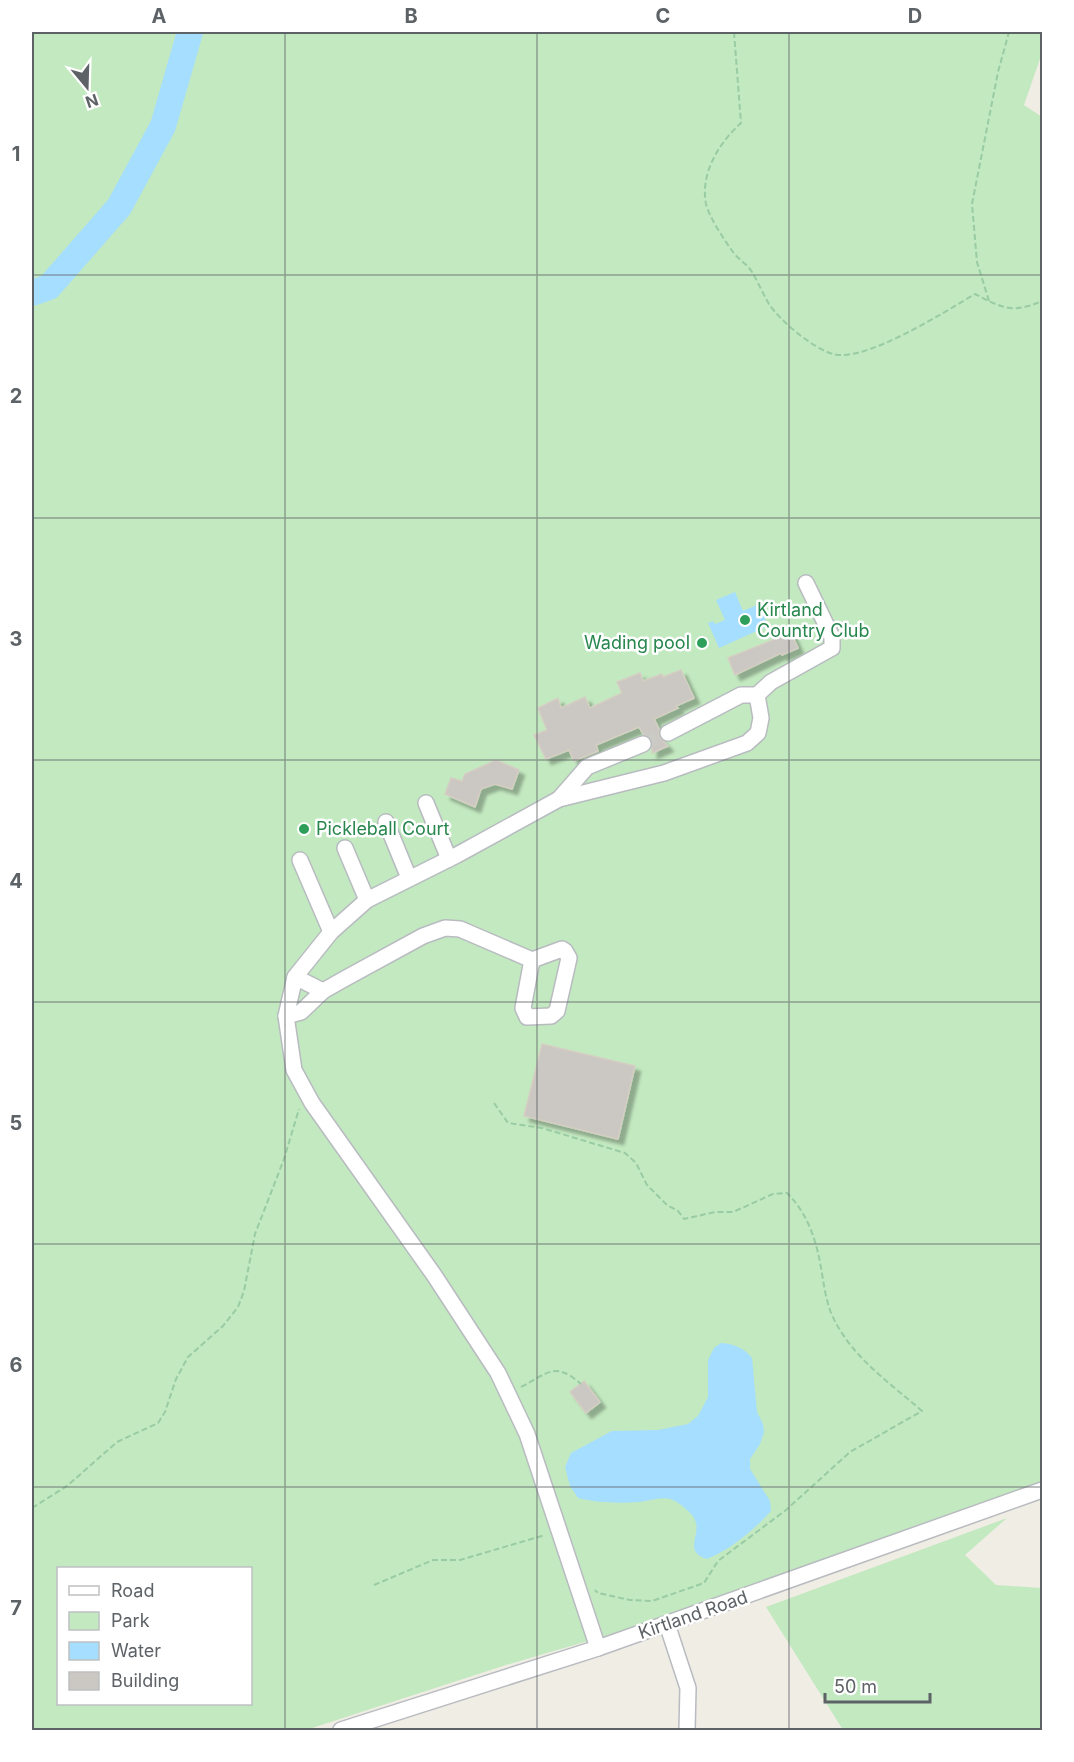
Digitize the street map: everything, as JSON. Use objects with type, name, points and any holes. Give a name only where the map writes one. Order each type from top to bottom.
[{"type":"street","points":[[668,733],[741,694],[758,695],[771,682],[832,648],[832,637],[806,583]]},
{"type":"street","points":[[598,1648],[527,1434],[508,1393],[498,1373],[434,1275],[306,1093],[294,1070],[286,1016],[295,977],[331,932],[367,900],[449,859],[558,799],[664,773],[747,743],[758,733],[760,718],[758,695]]},
{"type":"street","points":[[558,799],[587,767],[643,744]]},
{"type":"street","points":[[426,803],[449,859]]},
{"type":"street","points":[[386,822],[409,878]]},
{"type":"street","points":[[345,848],[367,900]]},
{"type":"street","points":[[300,861],[331,932]]},
{"type":"street","points":[[286,1016],[301,1011],[323,991],[423,936],[445,928],[460,929],[532,960]]},
{"type":"street","points":[[295,977],[323,991]]},
{"type":"street","name":"Kirtland Road","points":[[341,1731],[598,1648],[1042,1490]]},
{"type":"street","points":[[667,1624],[688,1688],[687,1731]]},
{"type":"path","points":[[734,32],[741,123],[715,155],[706,179],[706,205],[723,238],[750,269],[770,306],[803,338],[834,354],[848,354],[890,343],[975,294],[1012,310],[1042,301]]},
{"type":"path","points":[[989,301],[977,262],[972,204],[998,72],[1009,32]]},
{"type":"path","points":[[32,1508],[67,1486],[117,1442],[158,1423],[165,1412],[176,1379],[188,1357],[223,1326],[238,1307],[255,1234],[284,1160],[294,1123],[306,1093]]},
{"type":"path","points":[[494,1103],[508,1123],[542,1128],[625,1153],[636,1163],[647,1185],[667,1205],[678,1211],[684,1220],[715,1212],[733,1212],[772,1194],[787,1193],[797,1203],[816,1240],[826,1298],[832,1314],[848,1341],[872,1370],[922,1411],[850,1452],[786,1510],[718,1561],[704,1583],[652,1601],[630,1600],[598,1593],[590,1585]]},
{"type":"path","points":[[508,1393],[555,1370],[564,1371],[581,1384]]},
{"type":"path","points":[[374,1585],[433,1560],[460,1560],[546,1535],[557,1525]]},
{"type":"green space","name":"Kirtland Country Club","points":[[32,32],[1042,32],[1042,53],[1024,105],[1042,117],[1042,1482],[923,1523],[721,1599],[719,1596],[639,1626],[506,1665],[306,1730],[32,1730]]},
{"type":"green space","points":[[1007,1518],[965,1555],[996,1585],[1042,1588],[1042,1730],[843,1730],[766,1607]]},
{"type":"water","name":"Kirtland Country Club","points":[[735,592],[743,611],[759,604],[768,626],[719,648],[708,623],[713,621],[715,624],[725,620],[716,600]]},
{"type":"water","points":[[721,1343],[738,1347],[752,1358],[757,1412],[764,1432],[760,1444],[750,1459],[750,1469],[770,1501],[771,1511],[742,1538],[707,1559],[700,1556],[694,1547],[696,1526],[694,1518],[678,1502],[666,1498],[622,1503],[578,1498],[570,1486],[565,1467],[571,1453],[612,1431],[658,1430],[688,1424],[698,1416],[708,1397],[708,1360],[714,1348]]},
{"type":"building","name":"Kirtland Country Club","points":[[788,626],[798,648],[782,655],[781,653],[735,675],[728,658],[773,640],[770,633]]},
{"type":"building","points":[[681,670],[694,698],[654,719],[659,729],[659,737],[668,746],[652,753],[652,740],[643,734],[639,727],[596,745],[598,751],[574,761],[569,750],[546,759],[534,735],[547,730],[538,708],[558,698],[561,708],[585,697],[590,708],[622,693],[617,682],[640,673],[643,681]]},
{"type":"building","points":[[496,760],[519,770],[512,789],[495,784],[481,789],[475,807],[445,794],[451,778],[462,781],[465,774]]},
{"type":"building","points":[[542,1044],[635,1066],[618,1139],[524,1116]]},
{"type":"building","points":[[584,1381],[600,1402],[586,1413],[570,1392]]},
{"type":"waterway","points":[[32,293],[49,287],[119,207],[163,126],[190,32]]},
{"type":"tunnel","points":[[643,744],[668,733]]},
{"type":"place","name":"Kirtland Country Club","points":[[745,620]]},
{"type":"place","name":"Wading pool","points":[[702,643]]},
{"type":"place","name":"Pickleball Court","points":[[304,829]]}]
